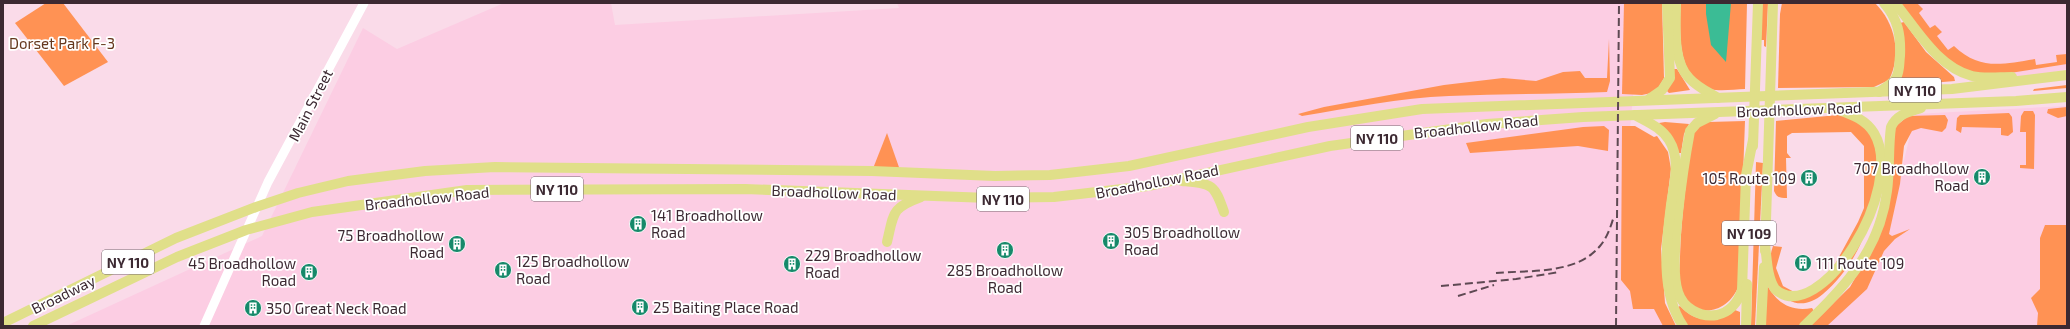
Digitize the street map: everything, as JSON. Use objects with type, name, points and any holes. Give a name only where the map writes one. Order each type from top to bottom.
[{"type":"main road","name":"Main Street","points":[[204,326],[256,207],[364,3]]},
{"type":"main road","points":[[1647,100],[1662,90],[1670,78],[1668,3]]},
{"type":"main road","points":[[1676,3],[1678,49],[1681,66],[1690,79],[1718,98]]},
{"type":"main road","name":"NY 109","points":[[1746,326],[1758,3]]},
{"type":"main road","name":"NY 109","points":[[1762,326],[1773,3]]},
{"type":"main road","points":[[1771,79],[1778,49],[1780,3]]},
{"type":"main road","points":[[1879,92],[1894,80],[1898,74],[1899,64],[1899,30],[1894,16],[1884,3]]},
{"type":"main road","points":[[1895,3],[1935,52],[1947,63],[1962,73],[1982,77],[2048,78]]},
{"type":"main road","name":"Broadhollow Road","points":[[256,207],[298,193],[348,181],[425,171],[495,168],[872,172],[995,176],[1069,174],[1136,165],[1260,137],[1396,112],[1450,107],[1782,96],[1966,88],[2067,75]]},
{"type":"main road","name":"Broadhollow Road","points":[[246,230],[312,212],[467,190],[745,188],[1014,199],[1054,197],[1115,191],[1174,180],[1292,153],[1380,137],[1493,123],[1583,117],[2028,100],[2067,96]]},
{"type":"main road","points":[[1804,326],[1846,284],[1861,263],[1872,241],[1882,216],[1887,193],[1891,130],[1894,120],[1903,114],[1931,104]]},
{"type":"main road","points":[[1813,303],[1822,297],[1835,284],[1858,251],[1874,212],[1880,182],[1880,152],[1874,134],[1868,125],[1856,116],[1834,108]]},
{"type":"main road","points":[[1722,112],[1697,123],[1690,130],[1677,233],[1676,278],[1678,292],[1688,307],[1701,314],[1715,315],[1728,310],[1735,303],[1742,290],[1746,175],[1753,140]]},
{"type":"main road","points":[[1635,115],[1662,132],[1669,141],[1675,157],[1676,172],[1668,234],[1668,280],[1672,305],[1683,326]]},
{"type":"main road","points":[[1174,180],[1204,183],[1211,186],[1216,191],[1224,212]]},
{"type":"main road","points":[[887,242],[892,220],[898,208],[903,204],[925,196]]},
{"type":"main road","name":"Broadway","points":[[3,323],[176,238],[256,207]]},
{"type":"main road","name":"Broadway","points":[[33,326],[177,257],[246,230]]},
{"type":"main road","points":[[1765,245],[1770,277],[1774,288],[1785,299],[1802,305]]},
{"type":"shaded area","points":[[504,3],[611,3],[615,25],[899,8],[897,3],[1642,3],[1630,128],[1660,298],[1670,326],[66,326],[262,236],[363,28],[397,49]]},
{"type":"shaded area","points":[[1706,3],[1731,3],[1726,62],[1711,45],[1706,14]]},
{"type":"shaded area","points":[[1902,3],[2067,3],[2067,69],[2034,77],[1986,78],[1942,54]]},
{"type":"shaded area","points":[[2067,106],[2067,326],[1820,326],[1842,307],[1887,232],[1915,114]]},
{"type":"green space","name":"Dorset Park F-3","points":[[46,3],[63,3],[108,62],[64,86],[15,23]]},
{"type":"green space","points":[[1624,3],[1662,3],[1664,78],[1656,92],[1642,95],[1622,94]]},
{"type":"green space","points":[[1680,3],[1747,3],[1745,89],[1711,89],[1699,83],[1691,74],[1682,53]]},
{"type":"green space","points":[[1761,3],[1768,3],[1766,47],[1764,46],[1764,40],[1761,40]]},
{"type":"green space","points":[[1782,3],[1875,3],[1882,11],[1892,29],[1896,49],[1893,70],[1889,80],[1874,87],[1778,88],[1780,14]]},
{"type":"green space","points":[[1899,3],[1917,3],[1923,9],[1919,13],[1930,28],[1935,25],[1942,32],[1937,36],[1948,50],[1954,46],[1973,59],[1992,64],[2012,63],[2035,59],[2036,65],[2057,62],[2056,55],[2067,54],[2067,64],[1991,76],[1966,73],[1939,52]]},
{"type":"green space","points":[[1904,22],[1926,52],[1954,77],[1955,81],[1906,85],[1898,81],[1900,23]]},
{"type":"green space","points":[[1609,39],[1610,81],[1607,92],[1431,97],[1375,104],[1302,116],[1298,114],[1324,107],[1444,85],[1503,78],[1536,81],[1563,72],[1580,71],[1585,78],[1607,78]]},
{"type":"green space","points":[[1672,69],[1677,69],[1690,90],[1669,93],[1667,91],[1673,79]]},
{"type":"green space","points":[[2067,85],[2067,88],[2033,91],[2034,89]]},
{"type":"green space","points":[[2067,107],[2067,116],[2058,118],[2047,113],[2048,109]]},
{"type":"green space","points":[[2024,111],[2033,111],[2035,115],[2034,169],[2020,168],[2020,165],[2026,165],[2026,132],[2020,132],[2021,116]]},
{"type":"green space","points":[[2009,113],[2012,117],[2013,132],[2008,136],[2001,135],[2001,128],[1962,127],[1961,133],[1956,130],[1957,118],[1960,115]]},
{"type":"green space","points":[[1848,114],[1863,124],[1870,133],[1876,153],[1877,173],[1866,228],[1857,251],[1836,282],[1823,294],[1811,302],[1799,303],[1789,300],[1781,293],[1775,283],[1771,271],[1770,258],[1773,246],[1782,247],[1776,268],[1783,286],[1796,293],[1813,289],[1834,266],[1864,208],[1864,146],[1851,132],[1792,133],[1787,136],[1787,153],[1791,158],[1786,158],[1787,198],[1781,198],[1776,195],[1774,191],[1776,121]]},
{"type":"green space","points":[[1945,115],[1948,120],[1946,128],[1942,132],[1921,128],[1912,131],[1904,146],[1900,184],[1889,234],[1892,236],[1910,229],[1895,239],[1884,251],[1867,289],[1827,326],[1810,326],[1850,287],[1878,238],[1895,127],[1908,116]]},
{"type":"green space","points":[[1745,121],[1739,285],[1733,296],[1726,304],[1717,309],[1698,309],[1690,304],[1684,296],[1679,278],[1683,211],[1692,136],[1695,129],[1708,122]]},
{"type":"green space","points":[[1659,123],[1689,124],[1684,134],[1681,153],[1677,153]]},
{"type":"green space","points":[[1604,126],[1609,130],[1608,151],[1578,146],[1470,153],[1466,143],[1583,127]]},
{"type":"green space","points":[[1622,126],[1635,126],[1654,137],[1657,136],[1668,152],[1671,169],[1661,249],[1665,303],[1676,326],[1663,326],[1654,309],[1633,309],[1630,291],[1621,280]]},
{"type":"green space","points":[[887,133],[901,173],[872,171]]},
{"type":"green space","points":[[1756,162],[1763,163],[1755,326],[1751,326]]},
{"type":"green space","points":[[2045,225],[2067,225],[2067,326],[2037,326],[2038,313],[2031,298],[2040,289],[2040,238]]},
{"type":"green space","points":[[1767,285],[1775,297],[1785,305],[1798,309],[1812,308],[1814,311],[1799,326],[1765,326]]},
{"type":"green space","points":[[1680,306],[1694,316],[1706,319],[1720,316],[1735,310],[1740,312],[1740,326],[1686,326],[1676,308]]},
{"type":"railway","points":[[1616,326],[1619,3]]},
{"type":"railway","points":[[1496,273],[1537,271],[1578,262],[1590,255],[1600,246],[1608,232],[1614,216]]},
{"type":"railway","points":[[1441,286],[1516,279],[1560,272]]},
{"type":"railway","points":[[1458,296],[1494,285]]},
{"type":"place","name":"707 Broadhollow Road","points":[[1982,177]]},
{"type":"place","name":"105 Route 109","points":[[1809,178]]},
{"type":"place","name":"141 Broadhollow Road","points":[[638,224]]},
{"type":"place","name":"305 Broadhollow Road","points":[[1111,241]]},
{"type":"place","name":"75 Broadhollow Road","points":[[457,244]]},
{"type":"place","name":"285 Broadhollow Road","points":[[1005,250]]},
{"type":"place","name":"111 Route 109","points":[[1803,263]]},
{"type":"place","name":"229 Broadhollow Road","points":[[792,264]]},
{"type":"place","name":"125 Broadhollow Road","points":[[503,270]]},
{"type":"place","name":"45 Broadhollow Road","points":[[309,272]]},
{"type":"place","name":"25 Baiting Place Road","points":[[640,307]]},
{"type":"place","name":"350 Great Neck Road","points":[[253,308]]}]
